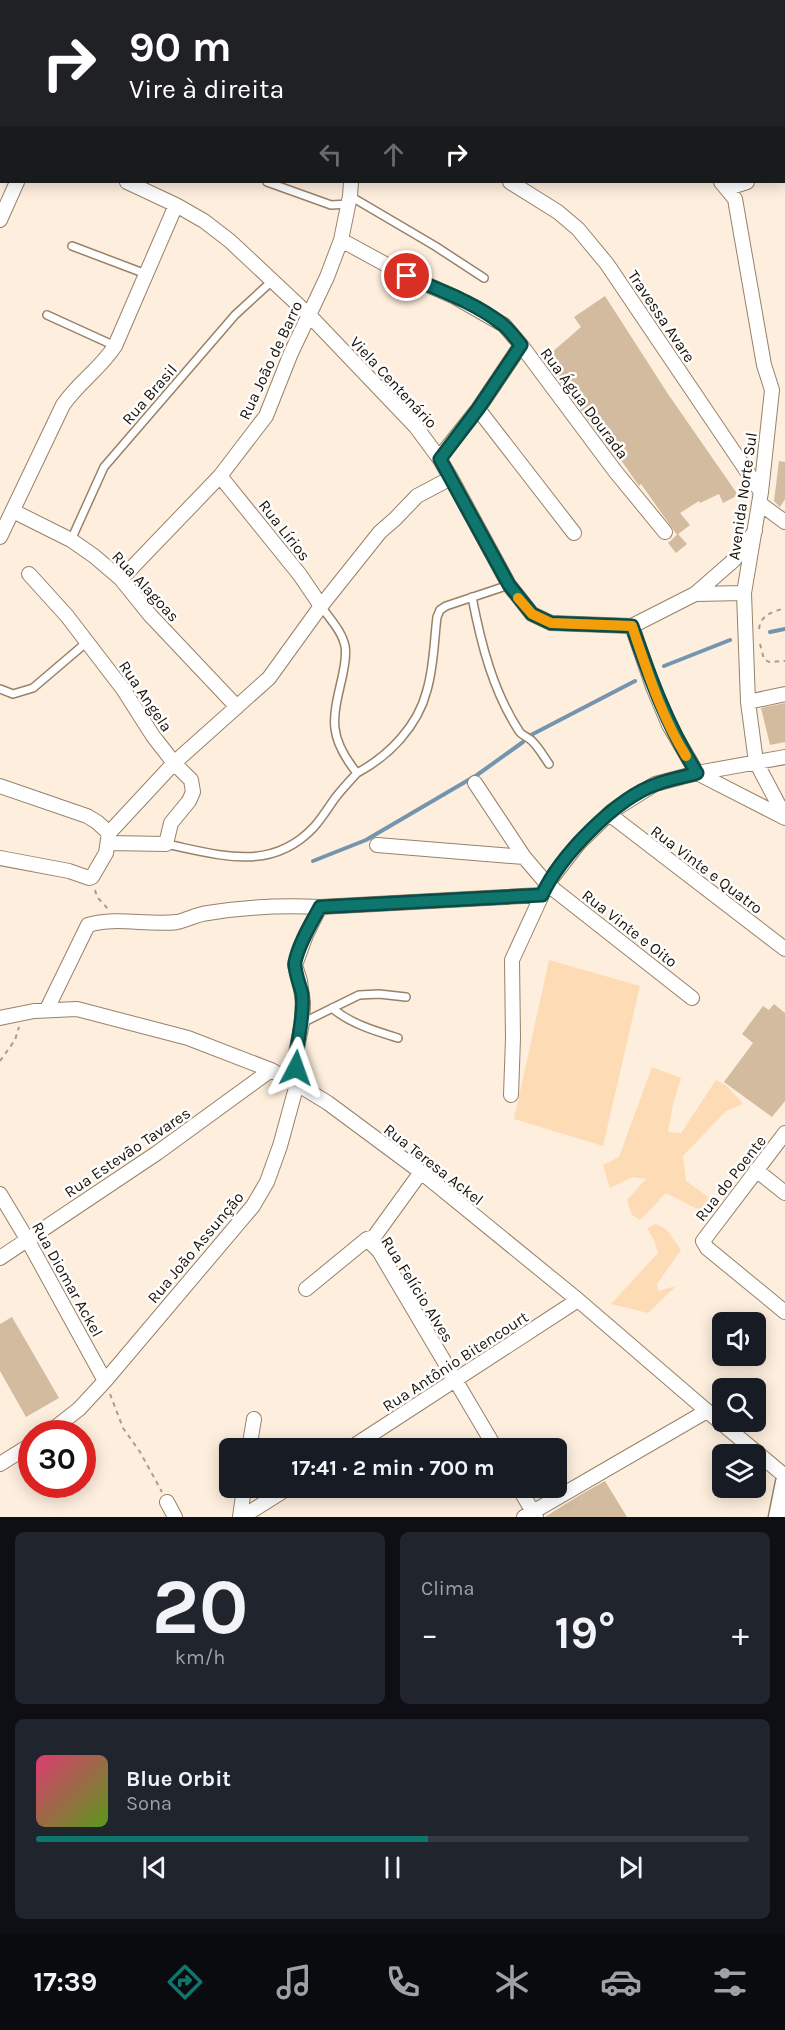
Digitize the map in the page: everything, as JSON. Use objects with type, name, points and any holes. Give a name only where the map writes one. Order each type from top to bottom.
[{"type":"street","points":[[0,220],[17,183]]},
{"type":"street","name":"Viela Centenário","points":[[129,183],[176,205],[221,234],[310,316],[416,427],[440,459],[509,585],[532,614],[551,623],[632,626]]},
{"type":"street","name":"Rua João de Barro","points":[[121,579],[220,476],[266,416],[341,240],[350,200],[351,183]]},
{"type":"street","name":"Travessa Avare","points":[[512,183],[558,212],[578,229],[607,264],[760,498],[785,522]]},
{"type":"street","points":[[724,185],[739,183]]},
{"type":"street","name":"Avenida Norte Sul","points":[[724,185],[735,199],[764,365],[779,393],[744,593],[748,702],[756,762],[785,818]]},
{"type":"street","points":[[0,537],[63,405],[71,393],[104,363],[115,346],[176,205]]},
{"type":"street","name":"Rua Água Dourada","points":[[341,240],[407,276],[483,311],[504,325],[615,471],[665,532]]},
{"type":"street","points":[[440,459],[478,409],[521,345]]},
{"type":"street","points":[[478,409],[574,533]]},
{"type":"street","name":"Rua Lírios","points":[[220,476],[300,576],[321,606]]},
{"type":"street","points":[[0,858],[69,871],[90,878],[102,862],[109,838],[174,763],[269,678],[321,606],[385,526],[417,496],[451,478]]},
{"type":"street","name":"Rua Alagoas","points":[[13,511],[71,540],[121,579],[150,615],[237,706]]},
{"type":"street","points":[[697,773],[669,725],[632,626],[695,594],[735,560],[754,531]]},
{"type":"street","name":"Rua Angela","points":[[29,574],[67,616],[123,689],[153,736],[191,780],[194,789],[189,801],[171,823],[166,844]]},
{"type":"street","points":[[695,594],[744,593]]},
{"type":"street","points":[[748,702],[785,694]]},
{"type":"street","points":[[511,1095],[512,960],[545,890],[579,843],[609,814],[655,784],[697,773],[785,757]]},
{"type":"street","name":"Avenida Norte Sul","points":[[697,773],[785,818]]},
{"type":"street","name":"Rua Vinte e Oito","points":[[475,783],[545,890],[692,998]]},
{"type":"street","points":[[0,786],[87,816],[97,822],[109,838],[166,844]]},
{"type":"street","name":"Rua Vinte e Quatro","points":[[609,814],[785,949]]},
{"type":"street","points":[[377,844],[524,857]]},
{"type":"street","points":[[47,1009],[88,925],[109,921],[177,922],[206,913],[249,908],[320,907],[545,890]]},
{"type":"street","name":"Rua João Assunção","points":[[65,1420],[79,1409],[105,1381],[253,1206],[267,1182],[280,1146],[297,1084],[296,1053],[303,1003],[295,965],[320,907]]},
{"type":"street","name":"Rua Teresa Ackel","points":[[0,1018],[47,1009],[77,1009],[188,1038],[272,1070],[297,1084],[328,1103],[421,1172],[578,1300],[785,1476]]},
{"type":"street","name":"Rua Estevão Tavares","points":[[0,1258],[157,1153],[272,1070]]},
{"type":"street","name":"Rua do Poente","points":[[785,1133],[703,1243],[785,1312]]},
{"type":"street","points":[[756,1170],[785,1193]]},
{"type":"street","name":"Rua Felício Alves","points":[[306,1289],[367,1239],[374,1237],[421,1172]]},
{"type":"street","name":"Rua Diomar Ackel","points":[[0,1194],[105,1381]]},
{"type":"street","name":"Rua Felício Alves","points":[[367,1239],[379,1251],[490,1438]]},
{"type":"street","name":"Rua Antônio Bitencourt","points":[[366,1438],[578,1300]]},
{"type":"street","points":[[523,1498],[531,1515],[707,1411]]},
{"type":"street","points":[[251,1438],[254,1419]]},
{"type":"street","points":[[0,1464],[18,1453]]},
{"type":"street","points":[[777,1517],[785,1482]]},
{"type":"street","points":[[241,1517],[243,1498]]},
{"type":"street","points":[[241,1517],[272,1498]]},
{"type":"street","points":[[167,1503],[175,1517]]},
{"type":"lane","points":[[270,183],[331,205],[350,200],[435,246],[484,278]]},
{"type":"lane","points":[[72,246],[146,273]]},
{"type":"lane","name":"Rua Brasil","points":[[71,540],[104,467],[235,315],[271,282]]},
{"type":"lane","points":[[47,315],[115,346]]},
{"type":"lane","points":[[166,844],[238,856],[262,857],[280,852],[299,842],[357,773],[385,754],[405,733],[420,711],[432,668],[437,616],[440,610],[509,585]]},
{"type":"lane","points":[[472,597],[481,645],[501,700],[520,733],[531,739],[549,764]]},
{"type":"lane","points":[[321,606],[345,643],[347,657],[334,711],[333,731],[348,761],[357,773]]},
{"type":"lane","points":[[0,689],[13,694],[33,688],[87,642]]},
{"type":"lane","points":[[302,1023],[358,995],[367,993],[406,998]]},
{"type":"lane","points":[[332,1008],[344,1018],[398,1038]]},
{"type":"path","points":[[759,630],[763,618],[768,614],[785,609]]},
{"type":"path","points":[[758,639],[764,659],[769,662],[785,661]]},
{"type":"path","points":[[90,878],[97,897],[108,909],[109,921]]},
{"type":"path","points":[[0,1061],[15,1040],[23,1013]]},
{"type":"path","points":[[105,1381],[123,1428],[140,1452],[167,1503]]},
{"type":"shaded area","points":[[549,960],[640,986],[603,1146],[514,1119]]},
{"type":"shaded area","points":[[652,1067],[681,1078],[668,1132],[681,1133],[716,1080],[727,1086],[743,1104],[726,1111],[683,1156],[686,1181],[710,1198],[703,1212],[666,1193],[640,1220],[632,1215],[627,1200],[646,1179],[633,1177],[610,1188],[603,1165],[619,1157]]},
{"type":"shaded area","points":[[656,1224],[666,1229],[681,1250],[657,1284],[658,1291],[676,1286],[648,1313],[611,1304],[658,1253],[647,1228]]},
{"type":"building","points":[[605,296],[668,394],[738,495],[723,503],[719,494],[700,503],[699,501],[680,513],[690,525],[677,535],[641,484],[639,486],[621,460],[619,461],[543,360],[581,327],[574,317]]},
{"type":"building","points":[[779,461],[785,462],[785,499],[780,507],[774,501]]},
{"type":"building","points":[[678,534],[687,544],[676,553],[668,543]]},
{"type":"building","points":[[785,703],[785,742],[770,745],[761,708]]},
{"type":"building","points":[[774,1004],[785,1013],[785,1101],[772,1117],[724,1082],[753,1043],[742,1034],[763,1006],[769,1010]]},
{"type":"building","points":[[12,1317],[59,1398],[26,1417],[0,1371],[0,1324]]},
{"type":"building","points":[[605,1481],[627,1517],[545,1517],[580,1495]]},
{"type":"waterway","points":[[770,632],[785,629]]},
{"type":"waterway","points":[[664,666],[730,640]]},
{"type":"waterway","points":[[531,735],[635,681]]},
{"type":"waterway","points":[[313,861],[366,840],[477,775],[523,742]]},
{"type":"slow traffic","points":[[518,598],[532,614],[551,623],[632,626],[653,687],[669,725],[686,756]]},
{"type":"route","points":[[296,1068],[303,1003],[295,965],[299,951],[320,907],[542,895],[547,884],[579,843],[609,814],[655,784],[697,773],[669,725],[632,626],[551,623],[532,614],[509,585],[440,459],[478,409],[521,345],[504,325],[483,311],[407,276]]}]
